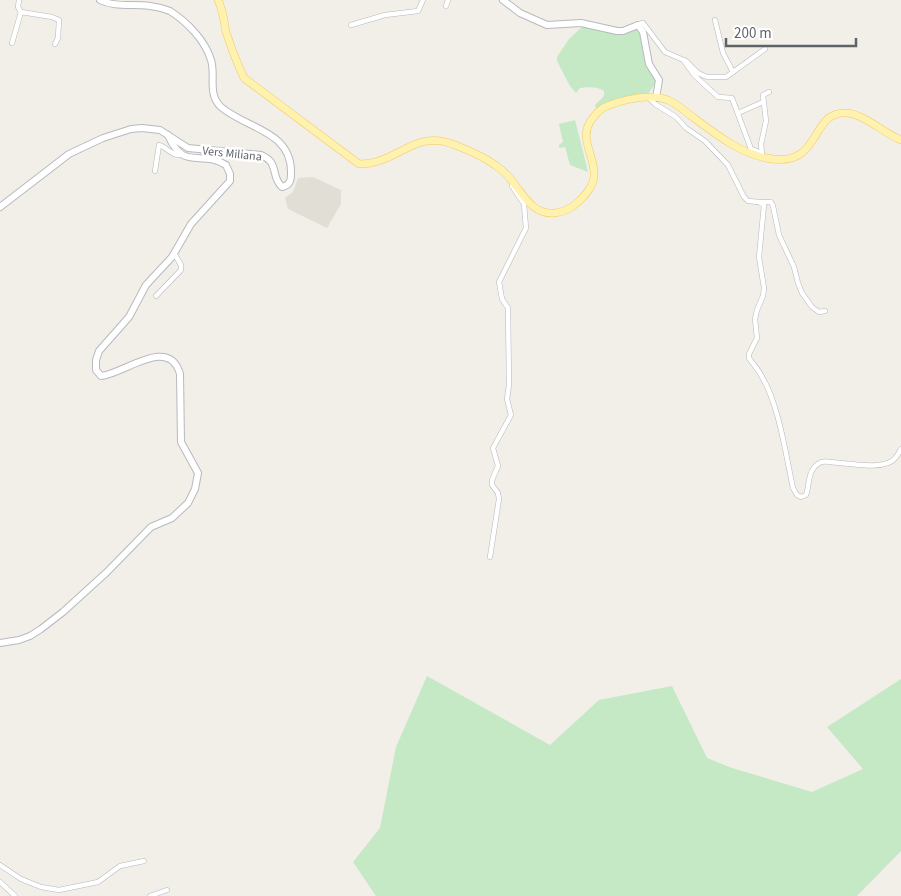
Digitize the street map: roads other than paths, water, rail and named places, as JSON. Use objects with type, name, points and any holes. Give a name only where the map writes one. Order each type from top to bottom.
[{"type":"main road","points":[[218,0],[222,9],[226,31],[238,67],[244,78],[359,164],[381,162],[408,147],[426,140],[434,139],[454,144],[496,166],[508,176],[526,201],[548,213],[557,213],[570,208],[583,198],[591,185],[594,176],[587,144],[587,127],[602,109],[614,104],[653,98],[670,101],[740,151],[785,159],[802,154],[809,148],[827,119],[846,113],[864,120],[901,140]]},
{"type":"street","points":[[12,43],[21,12],[18,7],[19,0]]},
{"type":"street","name":"Vers Miliana","points":[[0,207],[69,154],[121,131],[142,128],[160,130],[188,148],[261,155],[272,162],[278,183],[282,187],[287,186],[290,182],[292,175],[290,157],[281,142],[234,116],[217,102],[213,95],[211,60],[200,38],[189,27],[170,11],[151,2],[110,3],[100,0]]},
{"type":"street","points":[[351,25],[385,15],[418,11],[423,0]]},
{"type":"street","points":[[446,6],[448,0]]},
{"type":"street","points":[[503,0],[520,12],[547,25],[582,23],[617,32],[643,23],[660,47],[670,55],[683,60],[703,76],[726,77],[764,49]]},
{"type":"street","points":[[21,12],[59,20],[58,38],[55,44]]},
{"type":"street","points":[[715,20],[723,53],[733,72]]},
{"type":"street","points":[[635,25],[640,27],[643,32],[649,64],[659,80],[653,98],[655,104],[676,117],[686,128],[705,142],[728,166],[748,201],[771,202],[774,206],[779,235],[794,267],[802,293],[812,307],[819,312],[825,311]]},
{"type":"street","points":[[683,60],[694,76],[718,97],[732,98],[751,149],[764,156]]},
{"type":"street","points":[[764,156],[761,144],[766,121],[763,95],[769,92]]},
{"type":"street","points":[[738,113],[763,102]]},
{"type":"street","points":[[168,135],[174,148],[181,155]]},
{"type":"street","points":[[0,643],[30,636],[63,612],[151,527],[172,518],[178,513],[188,503],[195,489],[198,472],[181,442],[180,374],[178,364],[161,356],[141,361],[109,375],[101,376],[96,370],[96,360],[99,351],[129,317],[146,285],[174,253],[191,224],[230,181],[226,165],[212,158],[196,158],[172,154],[159,145],[155,171]]},
{"type":"street","points":[[490,557],[499,499],[498,493],[492,485],[492,480],[498,466],[493,448],[511,415],[507,399],[509,385],[508,315],[506,305],[502,299],[499,282],[526,228],[524,204],[508,176]]},
{"type":"street","points":[[759,202],[764,206],[759,257],[764,288],[755,319],[757,338],[749,358],[763,377],[768,391],[778,420],[793,488],[797,496],[806,495],[810,475],[818,463],[830,461],[874,465],[892,461],[901,449]]},
{"type":"street","points":[[156,296],[181,270],[181,265],[174,253]]},
{"type":"street","points":[[0,865],[21,879],[41,887],[59,890],[98,882],[120,866],[144,861]]},
{"type":"street","points":[[0,882],[15,896]]},
{"type":"street","points":[[150,896],[167,890]]}]
